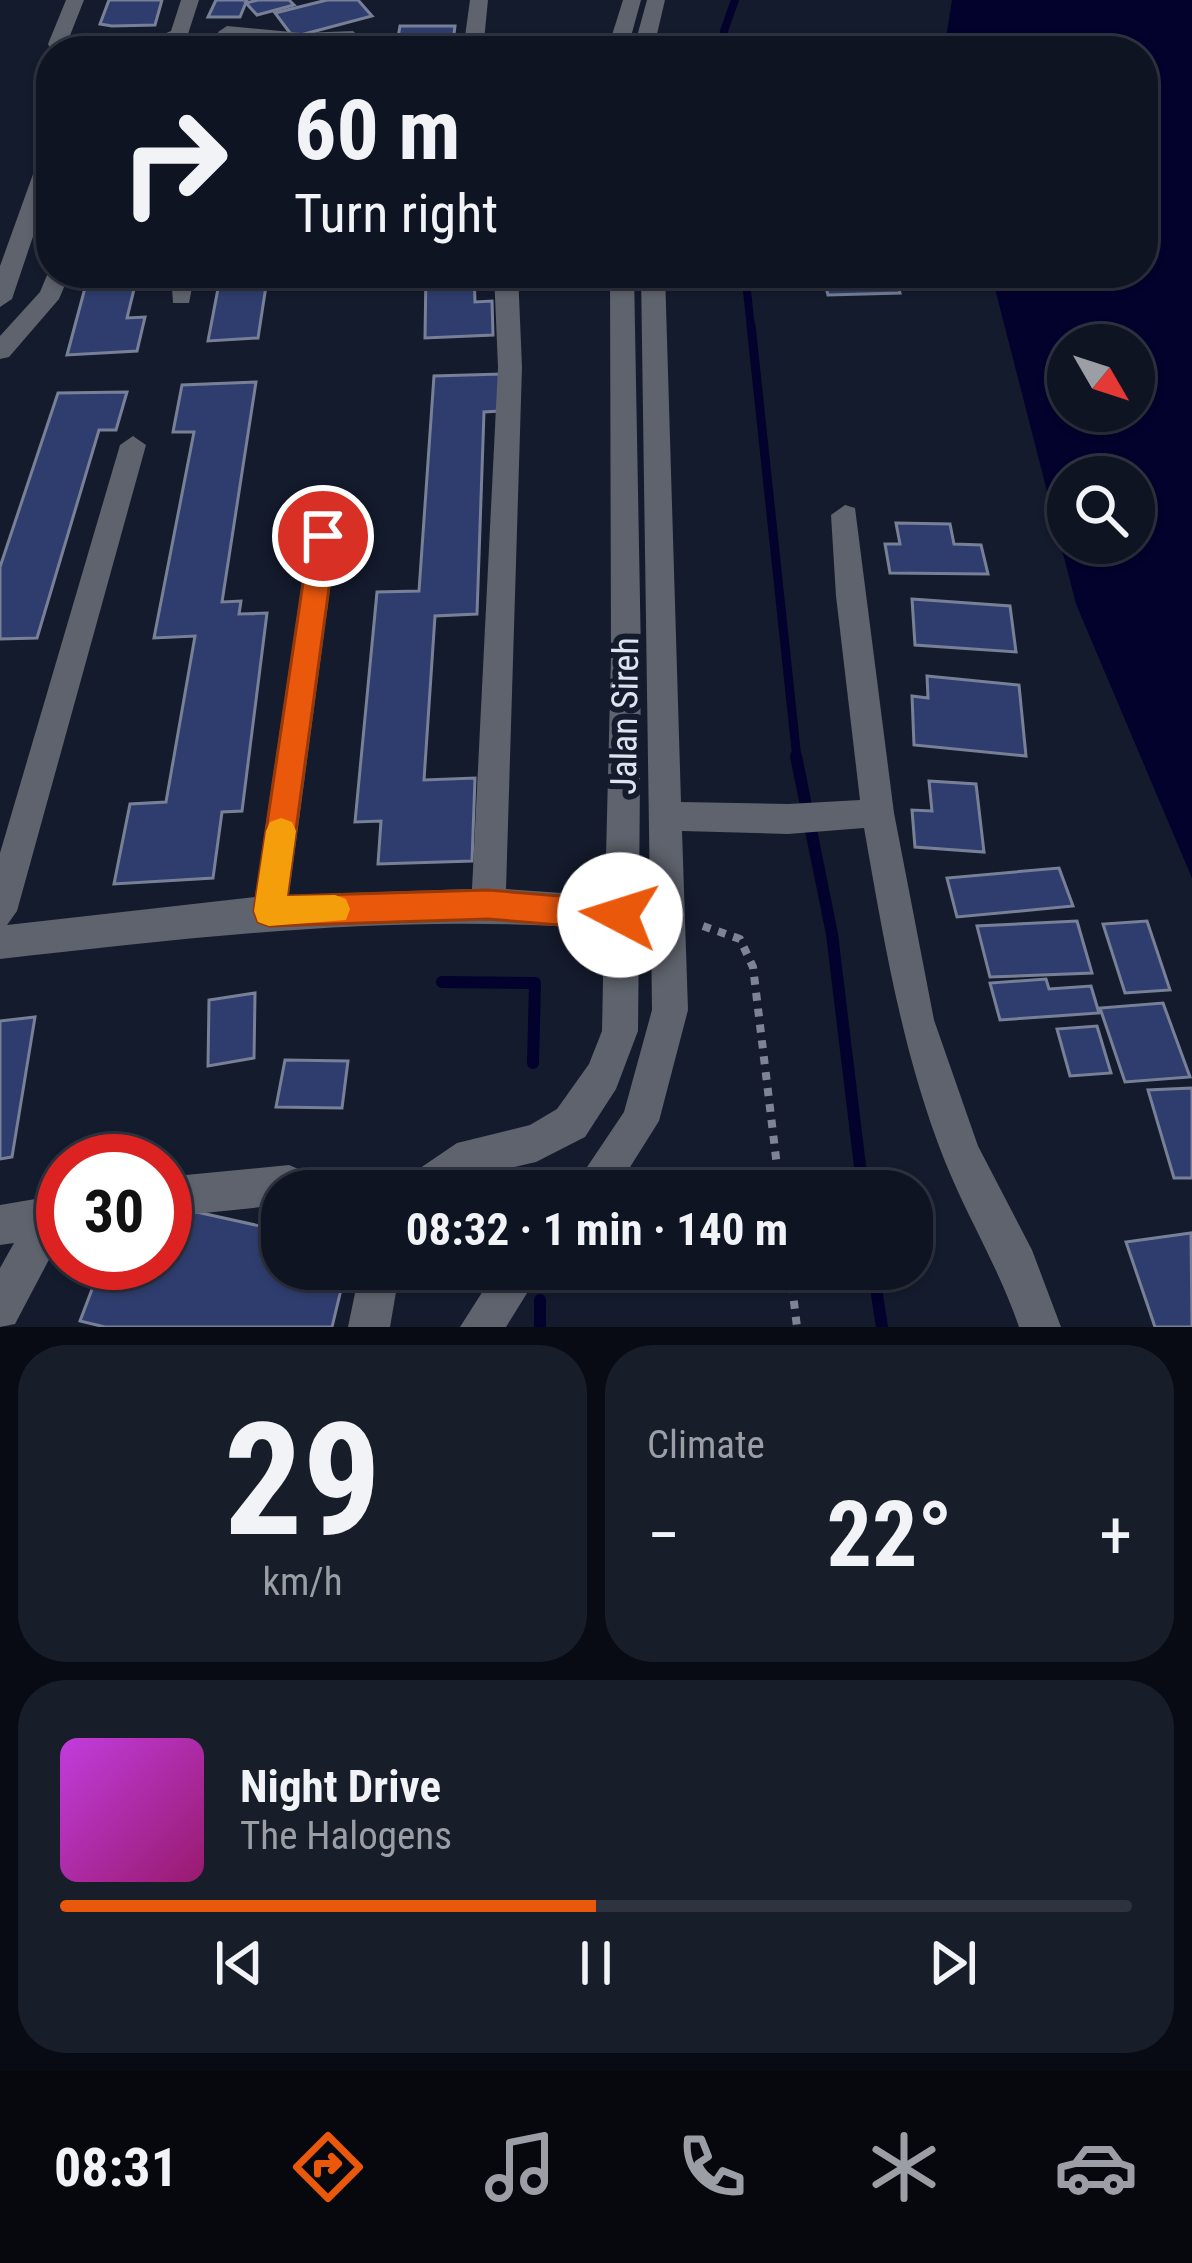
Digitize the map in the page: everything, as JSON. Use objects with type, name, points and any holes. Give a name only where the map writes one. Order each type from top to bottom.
[{"type":"street","points":[[63,36],[75,0]]},
{"type":"street","points":[[175,36],[190,0]]},
{"type":"street","points":[[475,36],[479,0]]},
{"type":"street","points":[[624,36],[632,0]]},
{"type":"street","points":[[647,36],[656,0]]},
{"type":"street","points":[[226,32],[269,36]]},
{"type":"street","points":[[0,299],[36,195]]},
{"type":"street","points":[[0,351],[53,288]]},
{"type":"street","points":[[488,904],[510,368],[507,288]]},
{"type":"street","name":"Jalan Sireh","points":[[452,1170],[471,1157],[536,1143],[571,1123],[603,1076],[620,1031],[626,656],[622,288]]},
{"type":"street","name":"Jalan Sireh","points":[[605,1170],[640,1121],[670,1010],[653,288]]},
{"type":"street","points":[[0,911],[133,445]]},
{"type":"street","points":[[845,514],[850,596],[878,812],[916,1020],[962,1155],[1018,1264],[1040,1327]]},
{"type":"street","points":[[269,911],[323,536]]},
{"type":"street","points":[[664,816],[788,819],[878,812]]},
{"type":"street","points":[[0,942],[269,911],[488,904],[666,917]]},
{"type":"street","points":[[192,1194],[261,1188]]},
{"type":"street","points":[[0,1225],[36,1219]]},
{"type":"street","points":[[0,1310],[36,1250]]},
{"type":"street","points":[[369,1327],[376,1290]]},
{"type":"street","points":[[482,1327],[508,1290]]},
{"type":"path","points":[[666,917],[740,939],[753,968],[777,1170]]},
{"type":"path","points":[[793,1290],[797,1327]]},
{"type":"water","points":[[952,0],[1192,0],[1192,878],[1076,604],[1066,564],[1155,564],[1155,456],[1047,456],[1047,491],[995,288],[1158,288],[1158,36],[946,36]]},
{"type":"building","points":[[109,0],[162,0],[155,25],[112,26],[100,24]]},
{"type":"building","points":[[216,0],[247,0],[240,17],[208,17]]},
{"type":"building","points":[[289,0],[294,5],[257,15],[246,3]]},
{"type":"building","points":[[327,0],[358,0],[372,16],[292,36],[275,13]]},
{"type":"building","points":[[400,26],[455,26],[454,36],[398,36]]},
{"type":"building","points":[[85,288],[134,288],[127,318],[145,317],[137,351],[67,355]]},
{"type":"building","points":[[218,288],[266,288],[258,338],[208,341]]},
{"type":"building","points":[[426,288],[475,288],[475,302],[492,301],[493,335],[425,338]]},
{"type":"building","points":[[826,288],[899,288],[900,293],[828,295]]},
{"type":"building","points":[[501,374],[500,411],[484,412],[477,614],[435,616],[424,780],[475,778],[472,861],[378,864],[381,821],[355,822],[377,592],[419,591],[434,376]]},
{"type":"building","points":[[256,382],[222,602],[241,601],[239,614],[267,613],[242,811],[222,812],[213,878],[114,884],[130,804],[166,802],[195,636],[154,638],[194,432],[173,432],[182,385]]},
{"type":"building","points":[[127,392],[116,430],[99,430],[37,638],[0,639],[0,567],[58,393]]},
{"type":"building","points":[[896,523],[950,524],[954,544],[981,545],[988,574],[890,573],[885,544],[900,544]]},
{"type":"building","points":[[912,599],[1010,606],[1016,652],[915,645]]},
{"type":"building","points":[[927,676],[1019,685],[1026,756],[914,745],[912,696],[928,698]]},
{"type":"building","points":[[929,781],[976,784],[984,852],[915,847],[912,810],[932,811]]},
{"type":"building","points":[[1059,868],[1073,906],[957,917],[947,878]]},
{"type":"building","points":[[1077,921],[1092,973],[990,977],[977,926]]},
{"type":"building","points":[[1147,921],[1170,990],[1125,993],[1103,924]]},
{"type":"building","points":[[1046,979],[1049,989],[1091,986],[1099,1013],[1000,1020],[990,983]]},
{"type":"building","points":[[255,993],[254,1058],[208,1066],[209,1000]]},
{"type":"building","points":[[1163,1003],[1190,1077],[1125,1082],[1100,1008]]},
{"type":"building","points":[[35,1017],[12,1157],[0,1159],[0,1021]]},
{"type":"building","points":[[1097,1026],[1111,1073],[1070,1076],[1057,1029]]},
{"type":"building","points":[[285,1060],[348,1061],[342,1108],[276,1107]]},
{"type":"building","points":[[1192,1088],[1192,1178],[1174,1178],[1148,1090]]},
{"type":"building","points":[[192,1211],[261,1226],[261,1290],[341,1290],[332,1327],[105,1327],[80,1321],[92,1290],[192,1290]]},
{"type":"building","points":[[1191,1233],[1192,1327],[1155,1327],[1126,1242]]},
{"type":"waterway","points":[[724,36],[735,0]]},
{"type":"waterway","points":[[747,288],[751,328]]},
{"type":"waterway","points":[[751,325],[797,759]]},
{"type":"waterway","points":[[796,756],[832,934],[860,1170]]},
{"type":"waterway","points":[[442,982],[535,983],[533,1063]]},
{"type":"waterway","points":[[876,1290],[882,1327]]},
{"type":"waterway","points":[[540,1300],[540,1327]]},
{"type":"slow traffic","points":[[281,831],[269,911],[335,909]]},
{"type":"route","points":[[323,536],[269,911],[488,904],[620,915]]}]
